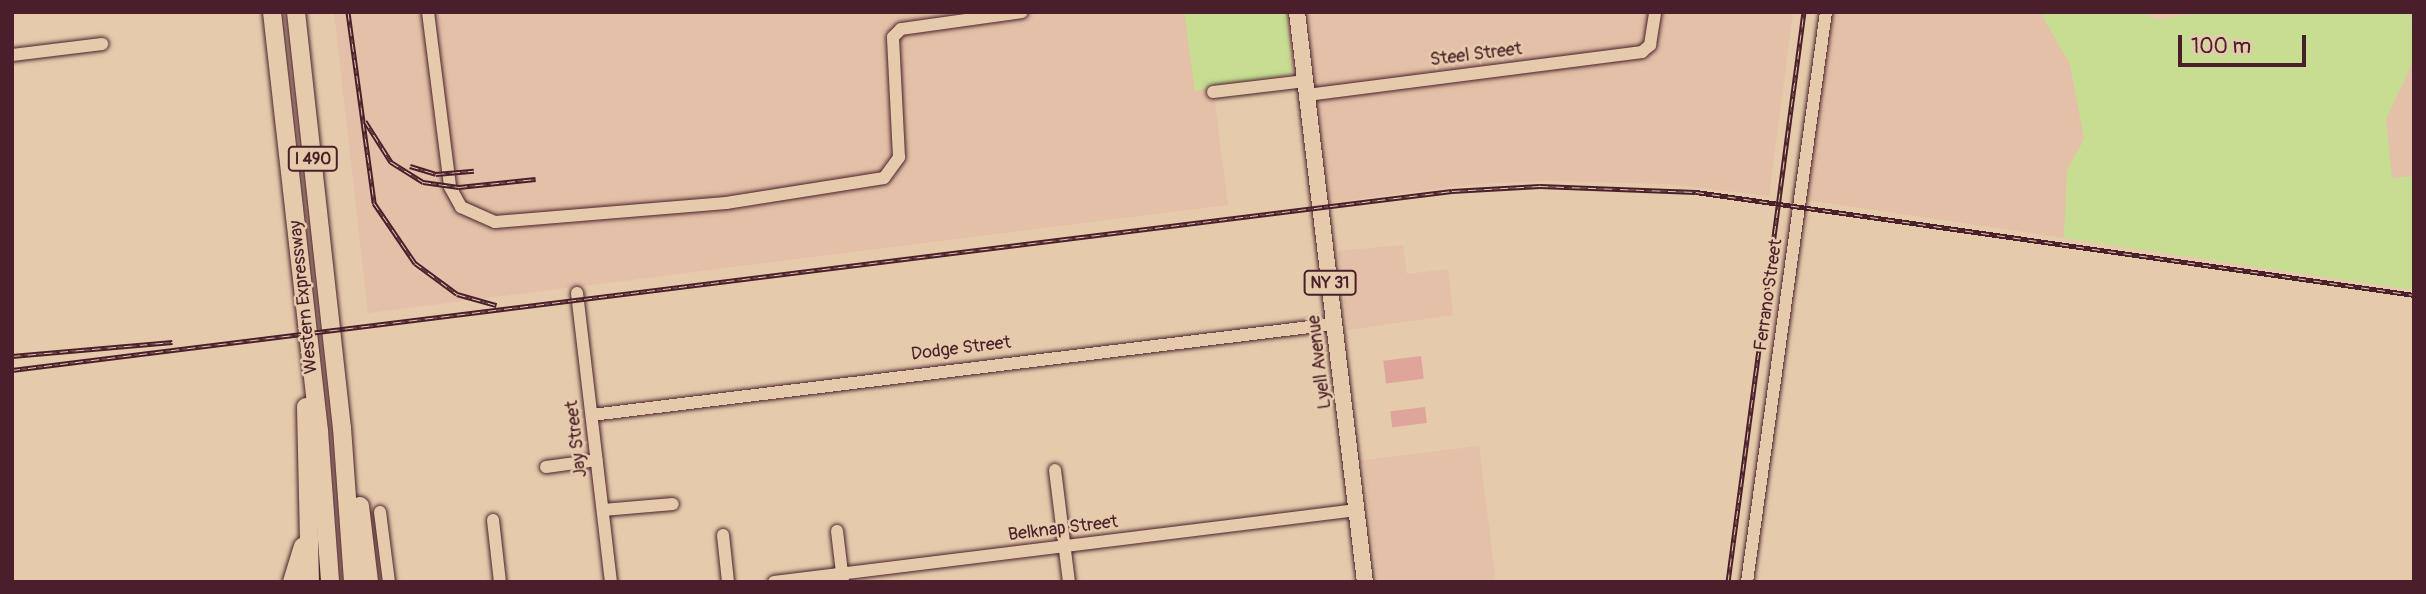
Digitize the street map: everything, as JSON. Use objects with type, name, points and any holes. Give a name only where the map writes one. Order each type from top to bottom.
[{"type":"highway","name":"Western Expressway","points":[[272,12],[304,293],[330,582]]},
{"type":"highway","name":"Western Expressway","points":[[296,12],[329,305],[353,582]]},
{"type":"highway","points":[[304,293],[310,582]]},
{"type":"highway","points":[[329,305],[369,582]]},
{"type":"highway","points":[[292,582],[308,495]]},
{"type":"main road","name":"Lyell Avenue","points":[[1297,12],[1365,582]]},
{"type":"street","points":[[428,12],[450,187],[461,207],[495,222],[726,203],[884,178],[900,157],[893,37],[901,29],[955,17],[1022,12]]},
{"type":"street","name":"Steel Street","points":[[1213,92],[1306,88],[1649,48],[1655,12]]},
{"type":"street","name":"Ferrano Street","points":[[1747,582],[1826,12]]},
{"type":"street","points":[[12,55],[102,44]]},
{"type":"street","name":"Jay Street","points":[[577,293],[611,582]]},
{"type":"street","name":"Dodge Street","points":[[592,415],[1335,324]]},
{"type":"street","points":[[546,467],[597,460]]},
{"type":"street","points":[[1055,470],[1069,582]]},
{"type":"street","points":[[603,510],[673,504]]},
{"type":"street","name":"Belknap Street","points":[[774,582],[842,578],[1065,546],[1357,510]]},
{"type":"street","points":[[380,512],[389,582]]},
{"type":"street","points":[[493,520],[500,582]]},
{"type":"street","points":[[837,531],[842,578]]},
{"type":"street","points":[[723,535],[729,582]]},
{"type":"shaded area","points":[[334,12],[1287,12],[1294,68],[1292,74],[1213,88],[1228,205],[368,313]]},
{"type":"shaded area","points":[[1307,12],[1793,12],[1769,196],[1668,184],[1548,181],[1476,184],[1329,203]]},
{"type":"shaded area","points":[[1832,12],[2040,12],[2070,64],[2085,140],[2067,171],[2064,238],[1806,200]]},
{"type":"shaded area","points":[[2414,60],[2414,176],[2392,179],[2386,119]]},
{"type":"shaded area","points":[[1403,245],[1407,274],[1448,269],[1453,315],[1348,330],[1338,251]]},
{"type":"shaded area","points":[[1479,446],[1496,582],[1378,582],[1363,460]]},
{"type":"green space","points":[[1184,12],[1287,12],[1292,74],[1195,91]]},
{"type":"green space","points":[[2040,12],[2142,12],[2155,20],[2209,12],[2411,12],[2414,60],[2386,119],[2392,178],[2414,176],[2414,290],[2064,238],[2067,171],[2084,139],[2070,64]]},
{"type":"building","points":[[1421,356],[1424,379],[1386,383],[1383,361]]},
{"type":"building","points":[[1425,407],[1427,423],[1392,427],[1390,411]]},
{"type":"railway","points":[[348,12],[374,203],[415,263],[457,294],[496,305]]},
{"type":"railway","points":[[1728,582],[1804,12]]},
{"type":"railway","points":[[365,121],[391,162],[423,182],[459,187],[536,179]]},
{"type":"railway","points":[[410,166],[436,174],[474,171]]},
{"type":"railway","points":[[12,370],[1452,191],[1540,186],[1696,192],[2414,295]]},
{"type":"railway","points":[[12,356],[172,342]]}]
